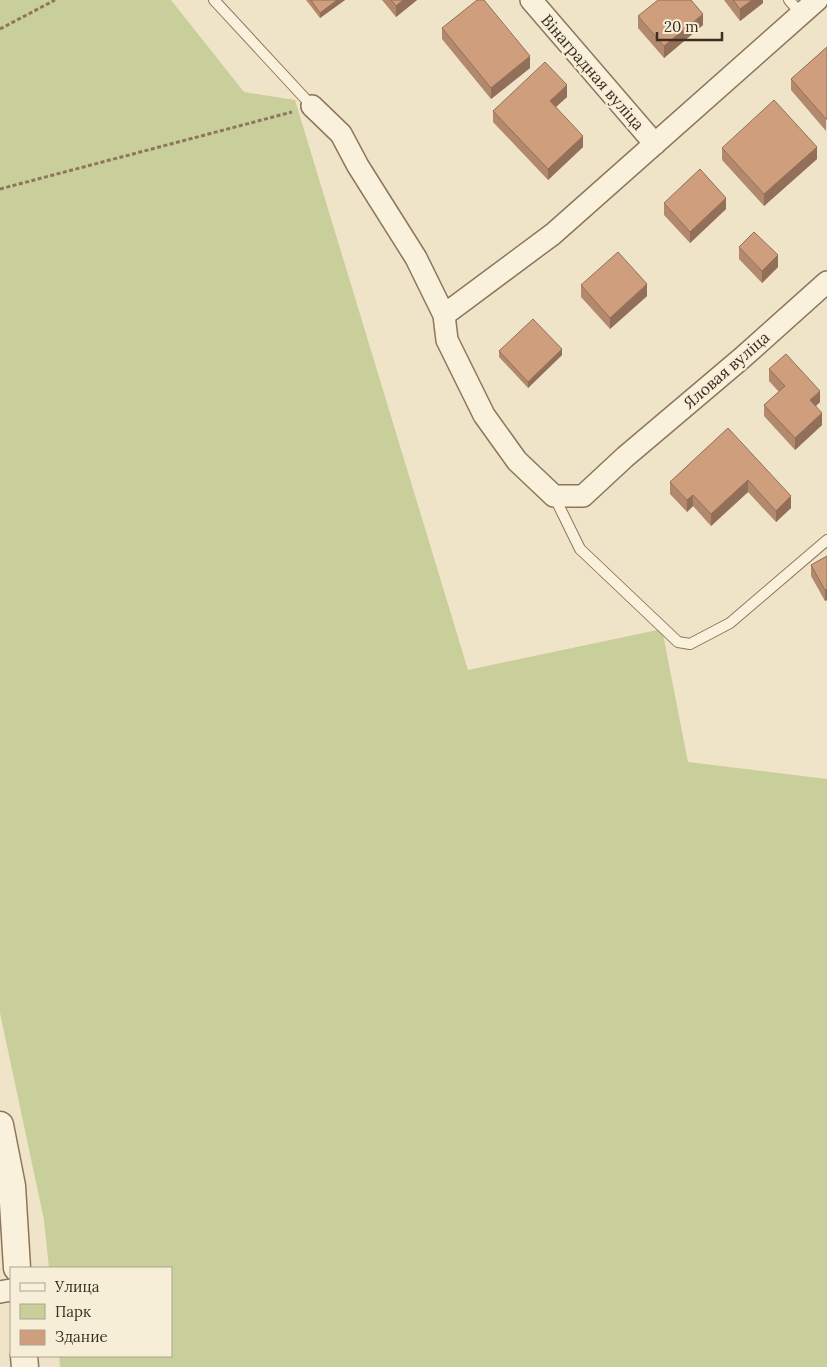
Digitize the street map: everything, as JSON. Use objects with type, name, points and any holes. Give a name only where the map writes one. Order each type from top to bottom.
[{"type":"street","name":"Вінаградная вуліца","points":[[531,0],[655,144]]},
{"type":"street","points":[[444,315],[553,234],[655,144],[795,7],[817,0]]},
{"type":"street","points":[[312,106],[341,134],[358,166],[416,258],[444,315],[447,340],[484,415],[517,461],[554,496]]},
{"type":"street","name":"Яловая вуліца","points":[[554,496],[583,496],[625,457],[742,358],[827,282]]},
{"type":"street","points":[[0,1125],[12,1186],[17,1267]]},
{"type":"lane","points":[[214,0],[312,106]]},
{"type":"lane","points":[[554,496],[580,549],[678,642],[690,644],[730,623],[827,540]]},
{"type":"path","points":[[0,29],[55,0]]},
{"type":"path","points":[[0,189],[312,106]]},
{"type":"green space","points":[[0,0],[171,0],[244,92],[295,100],[468,670],[662,629],[688,762],[827,779],[827,1367],[60,1367],[59,1357],[172,1357],[172,1267],[49,1267],[44,1220],[0,1013]]},
{"type":"building","points":[[311,0],[337,0],[320,13]]},
{"type":"building","points":[[391,0],[403,0],[396,6]]},
{"type":"building","points":[[477,0],[484,0],[530,56],[491,88],[442,28]]},
{"type":"building","points":[[658,0],[691,0],[703,14],[664,46],[638,16]]},
{"type":"building","points":[[733,0],[752,0],[740,9]]},
{"type":"building","points":[[827,47],[827,119],[826,119],[791,79]]},
{"type":"building","points":[[545,62],[567,85],[550,101],[583,136],[548,169],[493,111]]},
{"type":"building","points":[[774,100],[817,147],[764,194],[722,148]]},
{"type":"building","points":[[700,169],[726,198],[690,232],[664,203]]},
{"type":"building","points":[[754,232],[778,255],[762,271],[739,247]]},
{"type":"building","points":[[618,252],[647,284],[610,318],[581,285]]},
{"type":"building","points":[[533,319],[562,349],[528,382],[499,351]]},
{"type":"building","points":[[786,354],[820,391],[810,400],[822,413],[795,438],[764,405],[785,386],[769,369]]},
{"type":"building","points":[[728,428],[791,496],[776,511],[748,480],[711,514],[693,495],[687,500],[670,482]]},
{"type":"building","points":[[827,556],[827,589],[825,590],[811,565]]}]
